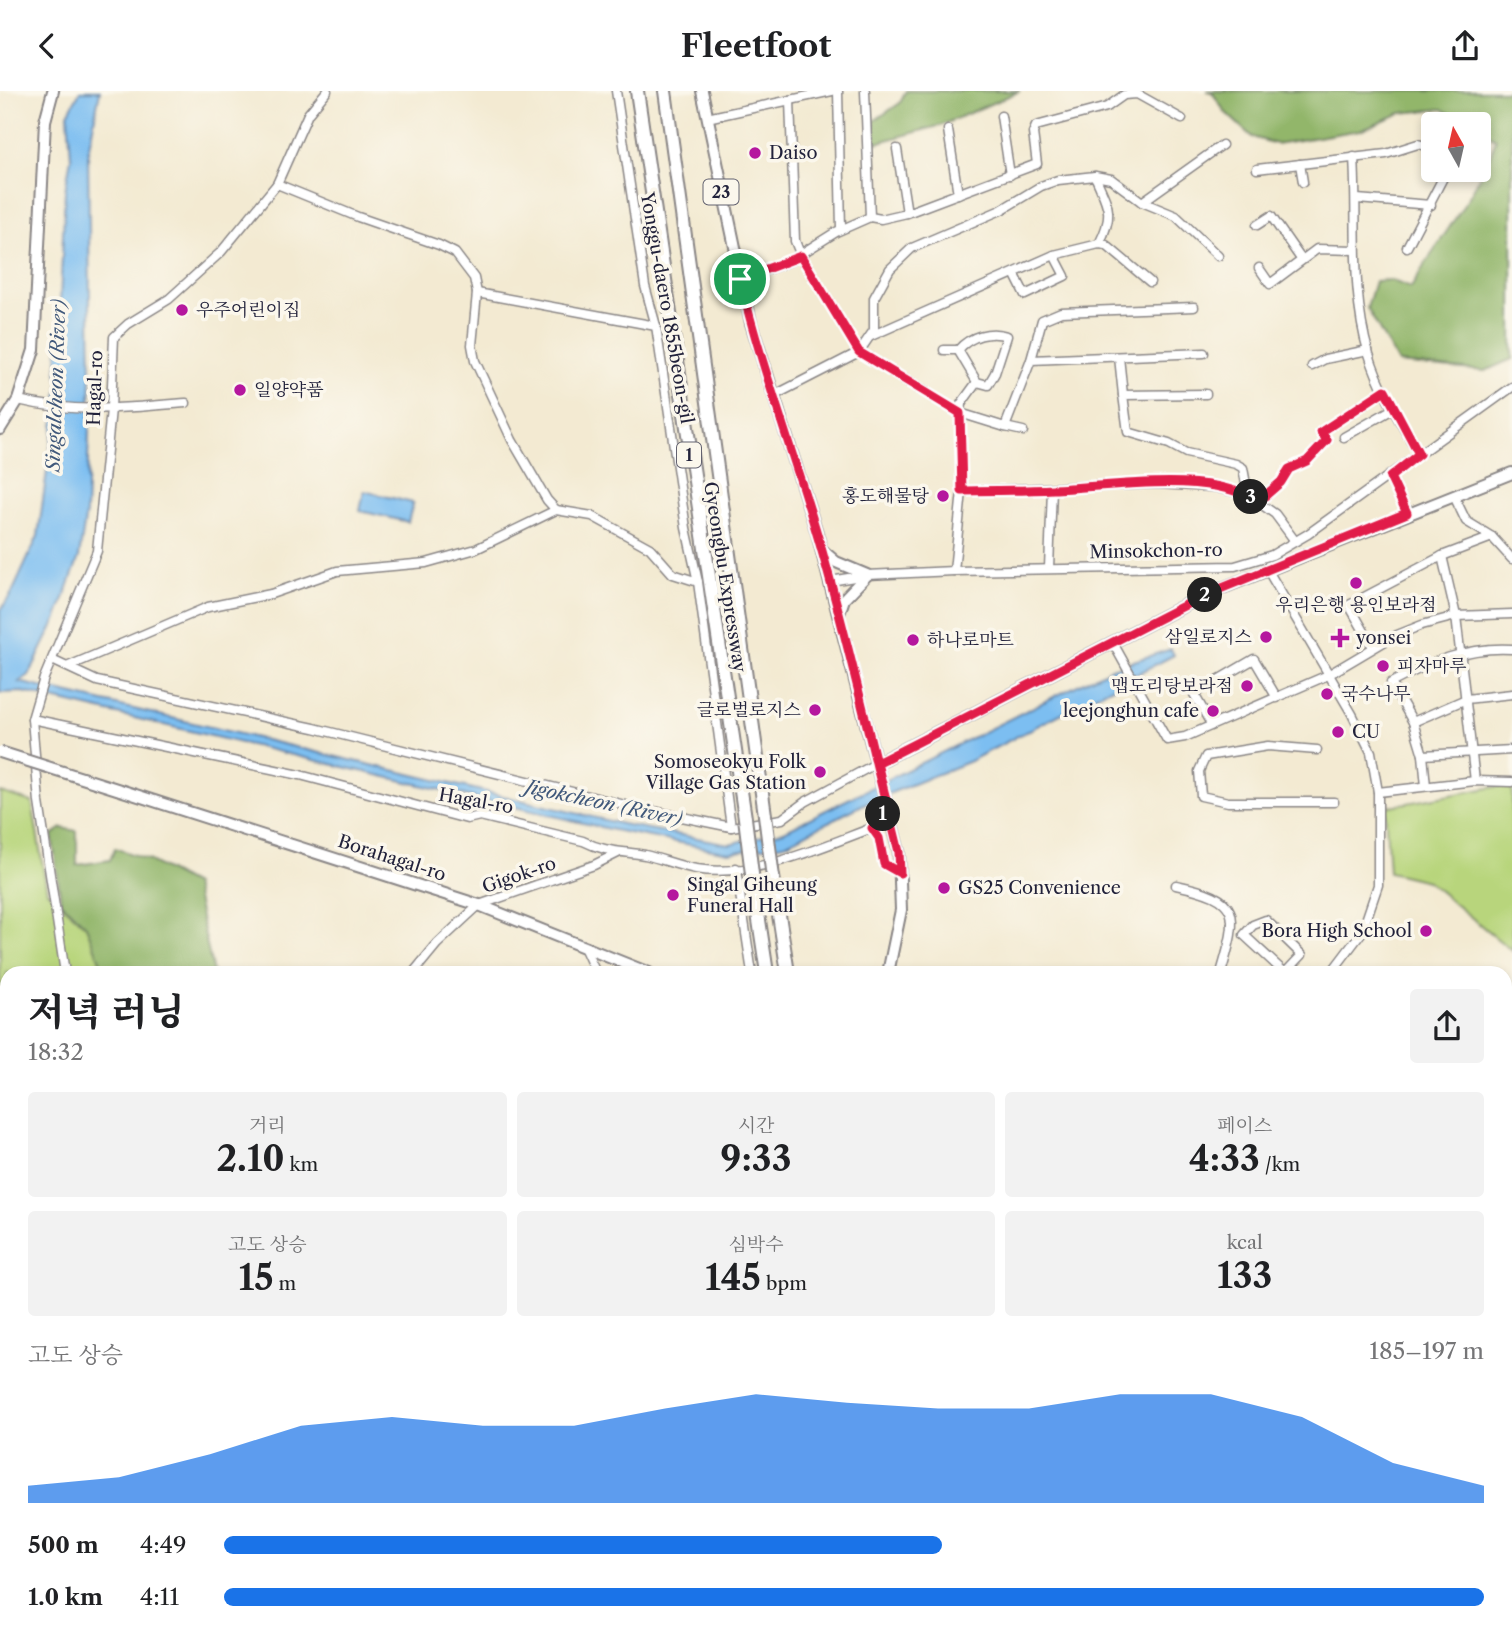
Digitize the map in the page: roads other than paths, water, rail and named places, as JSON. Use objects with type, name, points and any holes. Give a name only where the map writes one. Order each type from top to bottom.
[{"type":"highway","name":"Gyeongbu Expressway","points":[[637,91],[766,966]]},
{"type":"highway","name":"Gyeongbu Expressway","points":[[665,91],[787,966]]},
{"type":"main road","points":[[0,429],[18,400],[30,365],[35,339],[46,121],[53,91]]},
{"type":"main road","name":"23","points":[[702,91],[740,279],[773,396],[822,550],[889,812],[900,873],[901,910],[889,966]]},
{"type":"main road","points":[[878,768],[1116,647],[1157,618],[1267,569],[1512,473]]},
{"type":"main road","points":[[822,550],[836,562],[867,575],[844,599],[839,614]]},
{"type":"main road","name":"Borahagal-ro","points":[[0,753],[479,905],[632,966]]},
{"type":"street","name":"Hagal-ro","points":[[327,91],[308,114],[277,184],[200,273],[169,299],[128,324],[114,337],[115,409],[97,551],[44,678],[32,718],[300,775],[467,819],[480,816],[494,819],[583,841],[598,849],[647,856],[697,869],[736,868],[811,854],[872,828]]},
{"type":"street","name":"Yonggu-daero 1855beon-gil","points":[[616,91],[645,286],[656,326],[686,527],[698,582],[731,827]]},
{"type":"street","points":[[707,118],[832,91]]},
{"type":"street","points":[[838,91],[841,229]]},
{"type":"street","points":[[865,91],[870,217]]},
{"type":"street","points":[[740,279],[801,256],[841,229],[870,217],[881,219],[907,213],[1037,164],[1033,133],[1036,125],[1107,107],[1124,95],[1137,94],[1182,119]]},
{"type":"street","points":[[790,100],[795,241],[801,256],[859,352],[960,413],[1023,431]]},
{"type":"street","points":[[1001,116],[1010,175]]},
{"type":"street","points":[[948,130],[958,194]]},
{"type":"street","points":[[1142,202],[1222,145]]},
{"type":"street","points":[[1257,169],[1386,154],[1421,145]]},
{"type":"street","points":[[897,149],[907,213]]},
{"type":"street","points":[[1354,157],[1357,199],[1355,250],[1368,350],[1393,409],[1419,454]]},
{"type":"street","points":[[1300,164],[1303,182]]},
{"type":"street","points":[[1095,176],[1108,205],[1111,221],[1099,243]]},
{"type":"street","points":[[773,396],[859,352],[874,330],[874,298],[890,269],[912,248],[1001,210],[1041,186],[1058,180],[1095,176],[1111,179],[1142,202],[1176,216],[1218,256]]},
{"type":"street","points":[[1407,247],[1441,182]]},
{"type":"street","points":[[277,184],[358,217],[439,244],[455,253],[467,266],[477,293],[472,345],[475,361],[512,440],[556,510]]},
{"type":"street","points":[[1357,199],[1430,205]]},
{"type":"street","points":[[1256,225],[1271,216],[1301,259]]},
{"type":"street","points":[[868,337],[1054,255],[1099,243],[1150,282]]},
{"type":"street","points":[[1259,268],[1270,284],[1317,249],[1355,250]]},
{"type":"street","points":[[1014,273],[1025,295],[1065,276],[1054,255]]},
{"type":"street","points":[[477,293],[656,326]]},
{"type":"street","points":[[1005,428],[1031,360],[1042,320],[1061,312],[1194,306]]},
{"type":"street","points":[[944,350],[958,349],[964,342],[994,332],[1008,333],[988,386],[978,382],[958,349]]},
{"type":"street","points":[[1312,366],[1325,359],[1368,350]]},
{"type":"street","points":[[1031,360],[1204,353]]},
{"type":"street","points":[[1119,357],[1128,432],[1169,444],[1186,453],[1236,464],[1243,468],[1248,495]]},
{"type":"street","points":[[954,571],[962,491],[961,404],[978,382]]},
{"type":"street","name":"Minsokchon-ro","points":[[830,581],[867,575],[954,571],[1235,566],[1272,555],[1295,541],[1390,477],[1512,387]]},
{"type":"street","points":[[1258,502],[1281,482],[1289,469],[1307,461],[1327,440],[1321,432],[1385,390]]},
{"type":"street","points":[[1123,395],[1206,394]]},
{"type":"street","points":[[18,400],[50,408],[102,410],[186,403]]},
{"type":"street","points":[[1344,437],[1393,409]]},
{"type":"street","points":[[1390,477],[1407,513]]},
{"type":"street","points":[[962,491],[1156,484],[1214,487],[1248,495],[1275,514],[1295,541]]},
{"type":"street","points":[[1049,568],[1052,489]]},
{"type":"street","points":[[1454,496],[1466,521],[1492,537],[1512,559]]},
{"type":"street","points":[[69,666],[208,607],[271,594],[348,569],[426,563],[476,549],[556,510],[592,516],[650,548],[673,574],[698,582]]},
{"type":"street","points":[[1373,647],[1349,605],[1442,555],[1492,537]]},
{"type":"street","points":[[1442,555],[1456,616],[1475,781]]},
{"type":"street","points":[[1267,569],[1371,752],[1378,792],[1378,885],[1362,932],[1336,966]]},
{"type":"street","points":[[1116,647],[1167,740],[1185,737],[1328,675],[1373,647],[1422,625],[1456,616],[1512,614]]},
{"type":"street","points":[[1426,786],[1423,755],[1413,722],[1391,683],[1426,665],[1460,654],[1512,649]]},
{"type":"street","points":[[1211,724],[1194,694],[1254,659],[1277,698]]},
{"type":"street","points":[[52,660],[109,684],[314,728],[613,802],[731,827],[782,819],[805,802],[878,768]]},
{"type":"street","points":[[1413,722],[1466,699],[1512,695]]},
{"type":"street","points":[[32,718],[39,802],[64,966]]},
{"type":"street","points":[[1317,750],[1268,746],[1206,756],[1199,771],[1201,796],[1228,802],[1334,802]]},
{"type":"street","points":[[1423,755],[1472,750],[1512,750]]},
{"type":"street","points":[[1378,792],[1475,781],[1512,782]]},
{"type":"street","points":[[889,812],[872,828],[879,838],[884,864],[900,873]]},
{"type":"street","name":"Gigok-ro","points":[[419,966],[437,944],[479,905],[594,866],[618,853]]},
{"type":"street","points":[[736,868],[751,966]]},
{"type":"street","points":[[1176,885],[1213,894],[1230,907],[1233,917],[1223,966]]},
{"type":"street","points":[[1277,966],[1244,936],[1253,925],[1266,920],[1302,955],[1292,966]]},
{"type":"street","points":[[584,947],[593,966]]},
{"type":"water","points":[[80,91],[100,91],[88,152],[91,378],[86,513],[79,557],[57,618],[29,675],[19,682],[622,824],[729,844],[784,831],[1112,668],[1171,649],[1174,655],[970,761],[866,803],[785,844],[728,852],[613,830],[23,692],[0,693],[0,611],[12,593],[38,536],[59,384],[57,369],[65,190],[71,158],[68,114]]},
{"type":"water","points":[[364,491],[413,503],[408,522],[360,511]]},
{"type":"place","name":"Daiso","points":[[755,153]]},
{"type":"place","name":"우주어린이집","points":[[182,310]]},
{"type":"place","name":"일양약품","points":[[240,390]]},
{"type":"place","name":"홍도해물탕","points":[[943,496]]},
{"type":"place","name":"우리은행 용인보라점","points":[[1356,583]]},
{"type":"place","name":"삼일로지스","points":[[1266,637]]},
{"type":"place","name":"yonsei","points":[[1340,638]]},
{"type":"place","name":"하나로마트","points":[[913,640]]},
{"type":"place","name":"피자마루","points":[[1383,666]]},
{"type":"place","name":"맵도리탕보라점","points":[[1247,686]]},
{"type":"place","name":"국수나무","points":[[1327,694]]},
{"type":"place","name":"글로벌로지스","points":[[815,710]]},
{"type":"place","name":"leejonghun cafe","points":[[1213,711]]},
{"type":"place","name":"CU","points":[[1338,732]]},
{"type":"place","name":"Somoseokyu Folk Village Gas Station","points":[[820,772]]},
{"type":"place","name":"GS25 Convenience","points":[[944,888]]},
{"type":"place","name":"Singal Giheung Funeral Hall","points":[[673,895]]},
{"type":"place","name":"Bora High School","points":[[1426,931]]},
{"type":"water label","name":"Singalcheon (River)","points":[[56,385]]},
{"type":"water label","name":"Jigokcheon (River)","points":[[604,803]]}]
